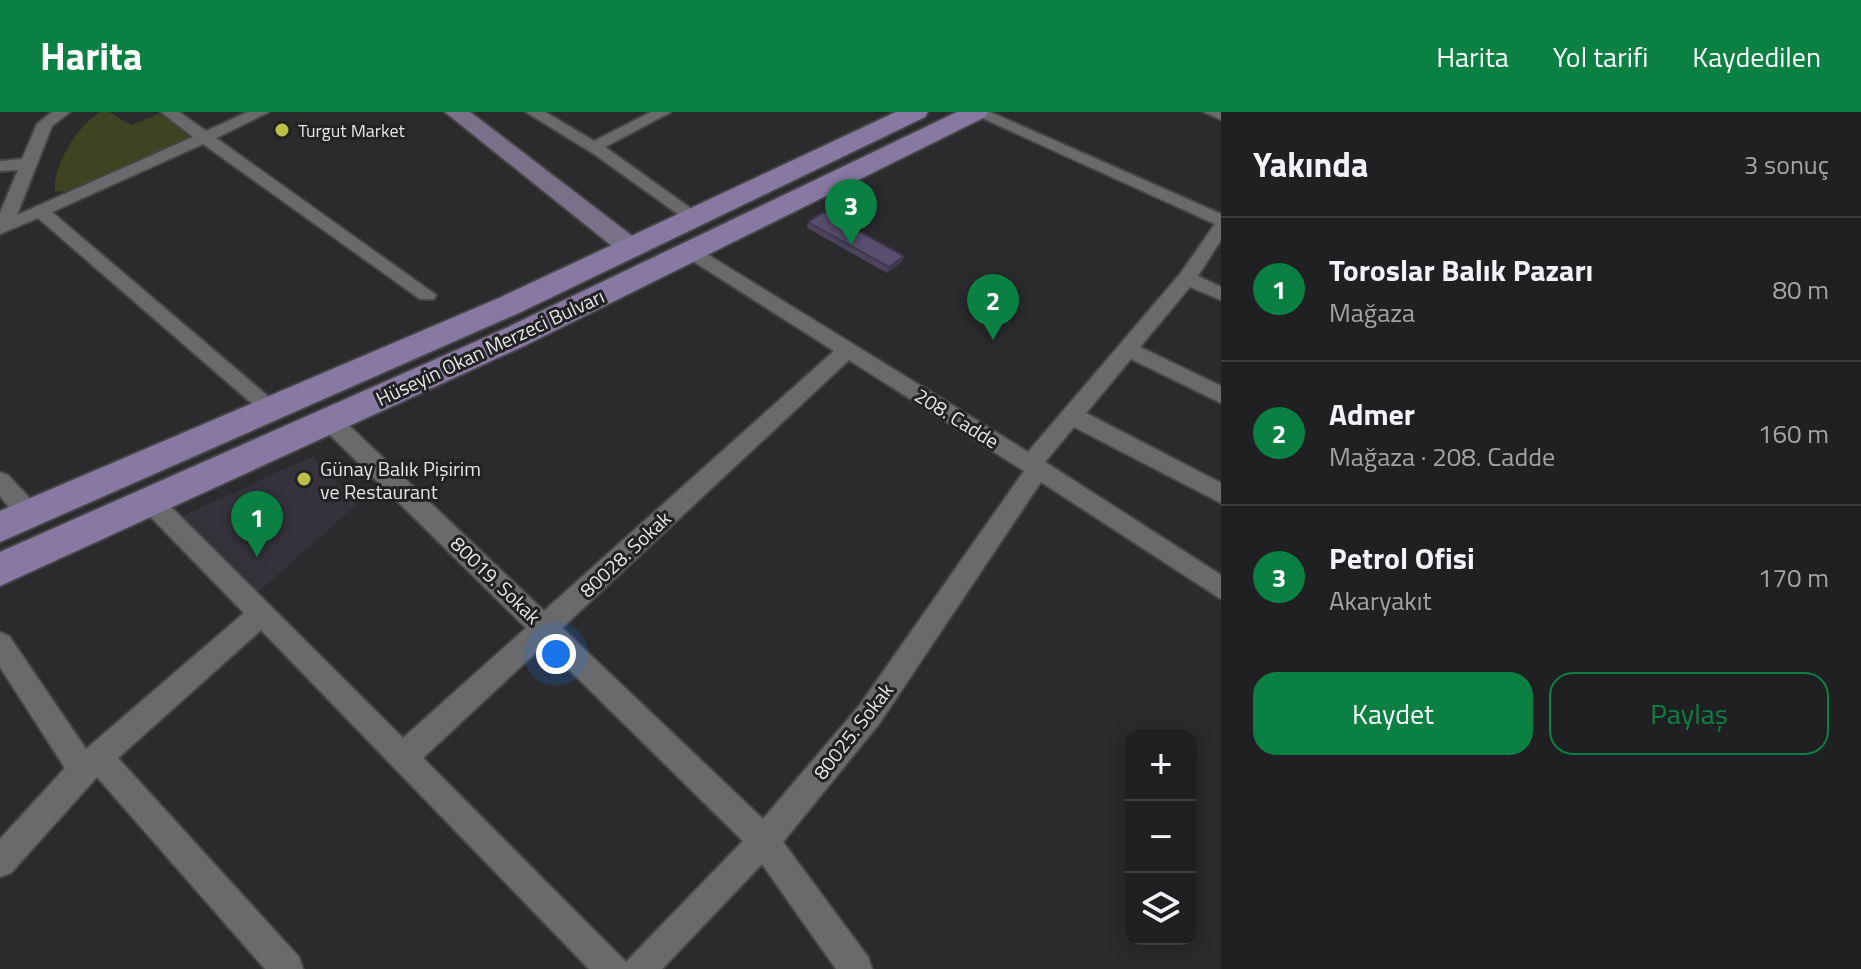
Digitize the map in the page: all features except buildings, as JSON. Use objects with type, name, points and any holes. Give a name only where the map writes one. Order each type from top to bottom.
[{"type":"main road","name":"Hüseyin Okan Merzeci Bulvarı","points":[[0,527],[510,305],[916,112]]},
{"type":"main road","name":"Hüseyin Okan Merzeci Bulvarı","points":[[0,570],[330,421],[691,252],[976,112]]},
{"type":"street","points":[[2,228],[8,201],[45,124],[62,112]]},
{"type":"street","points":[[169,112],[427,295]]},
{"type":"street","points":[[2,228],[261,112]]},
{"type":"street","points":[[456,112],[631,248]]},
{"type":"street","points":[[534,112],[594,147],[695,218]]},
{"type":"street","points":[[594,147],[663,112]]},
{"type":"street","points":[[976,112],[1221,220]]},
{"type":"street","points":[[1212,112],[1221,115]]},
{"type":"street","points":[[0,166],[27,164]]},
{"type":"street","points":[[39,210],[272,409]]},
{"type":"street","name":"80025. Sokak","points":[[639,969],[764,841],[869,715],[1035,467],[1072,416],[1187,278],[1221,227]]},
{"type":"street","name":"208. Cadde","points":[[691,252],[1035,467],[1221,588]]},
{"type":"street","points":[[1187,278],[1221,294]]},
{"type":"street","name":"80028. Sokak","points":[[402,758],[848,349]]},
{"type":"street","points":[[1128,349],[1221,395]]},
{"type":"street","points":[[1072,416],[1221,494]]},
{"type":"street","name":"80019. Sokak","points":[[330,421],[764,841],[856,969]]},
{"type":"street","points":[[0,481],[31,515]]},
{"type":"street","points":[[151,502],[259,615],[612,969]]},
{"type":"street","points":[[0,862],[90,764],[197,673],[259,615]]},
{"type":"street","points":[[0,644],[90,764],[287,969]]},
{"type":"shaded area","points":[[313,456],[356,505],[253,597],[180,517]]},
{"type":"green space","points":[[100,112],[109,112],[131,125],[161,113],[195,136],[64,192],[55,191],[58,169],[68,147],[83,126]]},
{"type":"place","name":"Turgut Market","points":[[282,130]]},
{"type":"place","name":"Petrol Ofisi","points":[[851,245]]},
{"type":"place","name":"Admer","points":[[993,340]]},
{"type":"place","name":"Günay Balık Pişirim ve Restaurant","points":[[304,479]]},
{"type":"place","name":"Toroslar Balık Pazarı","points":[[257,557]]}]
